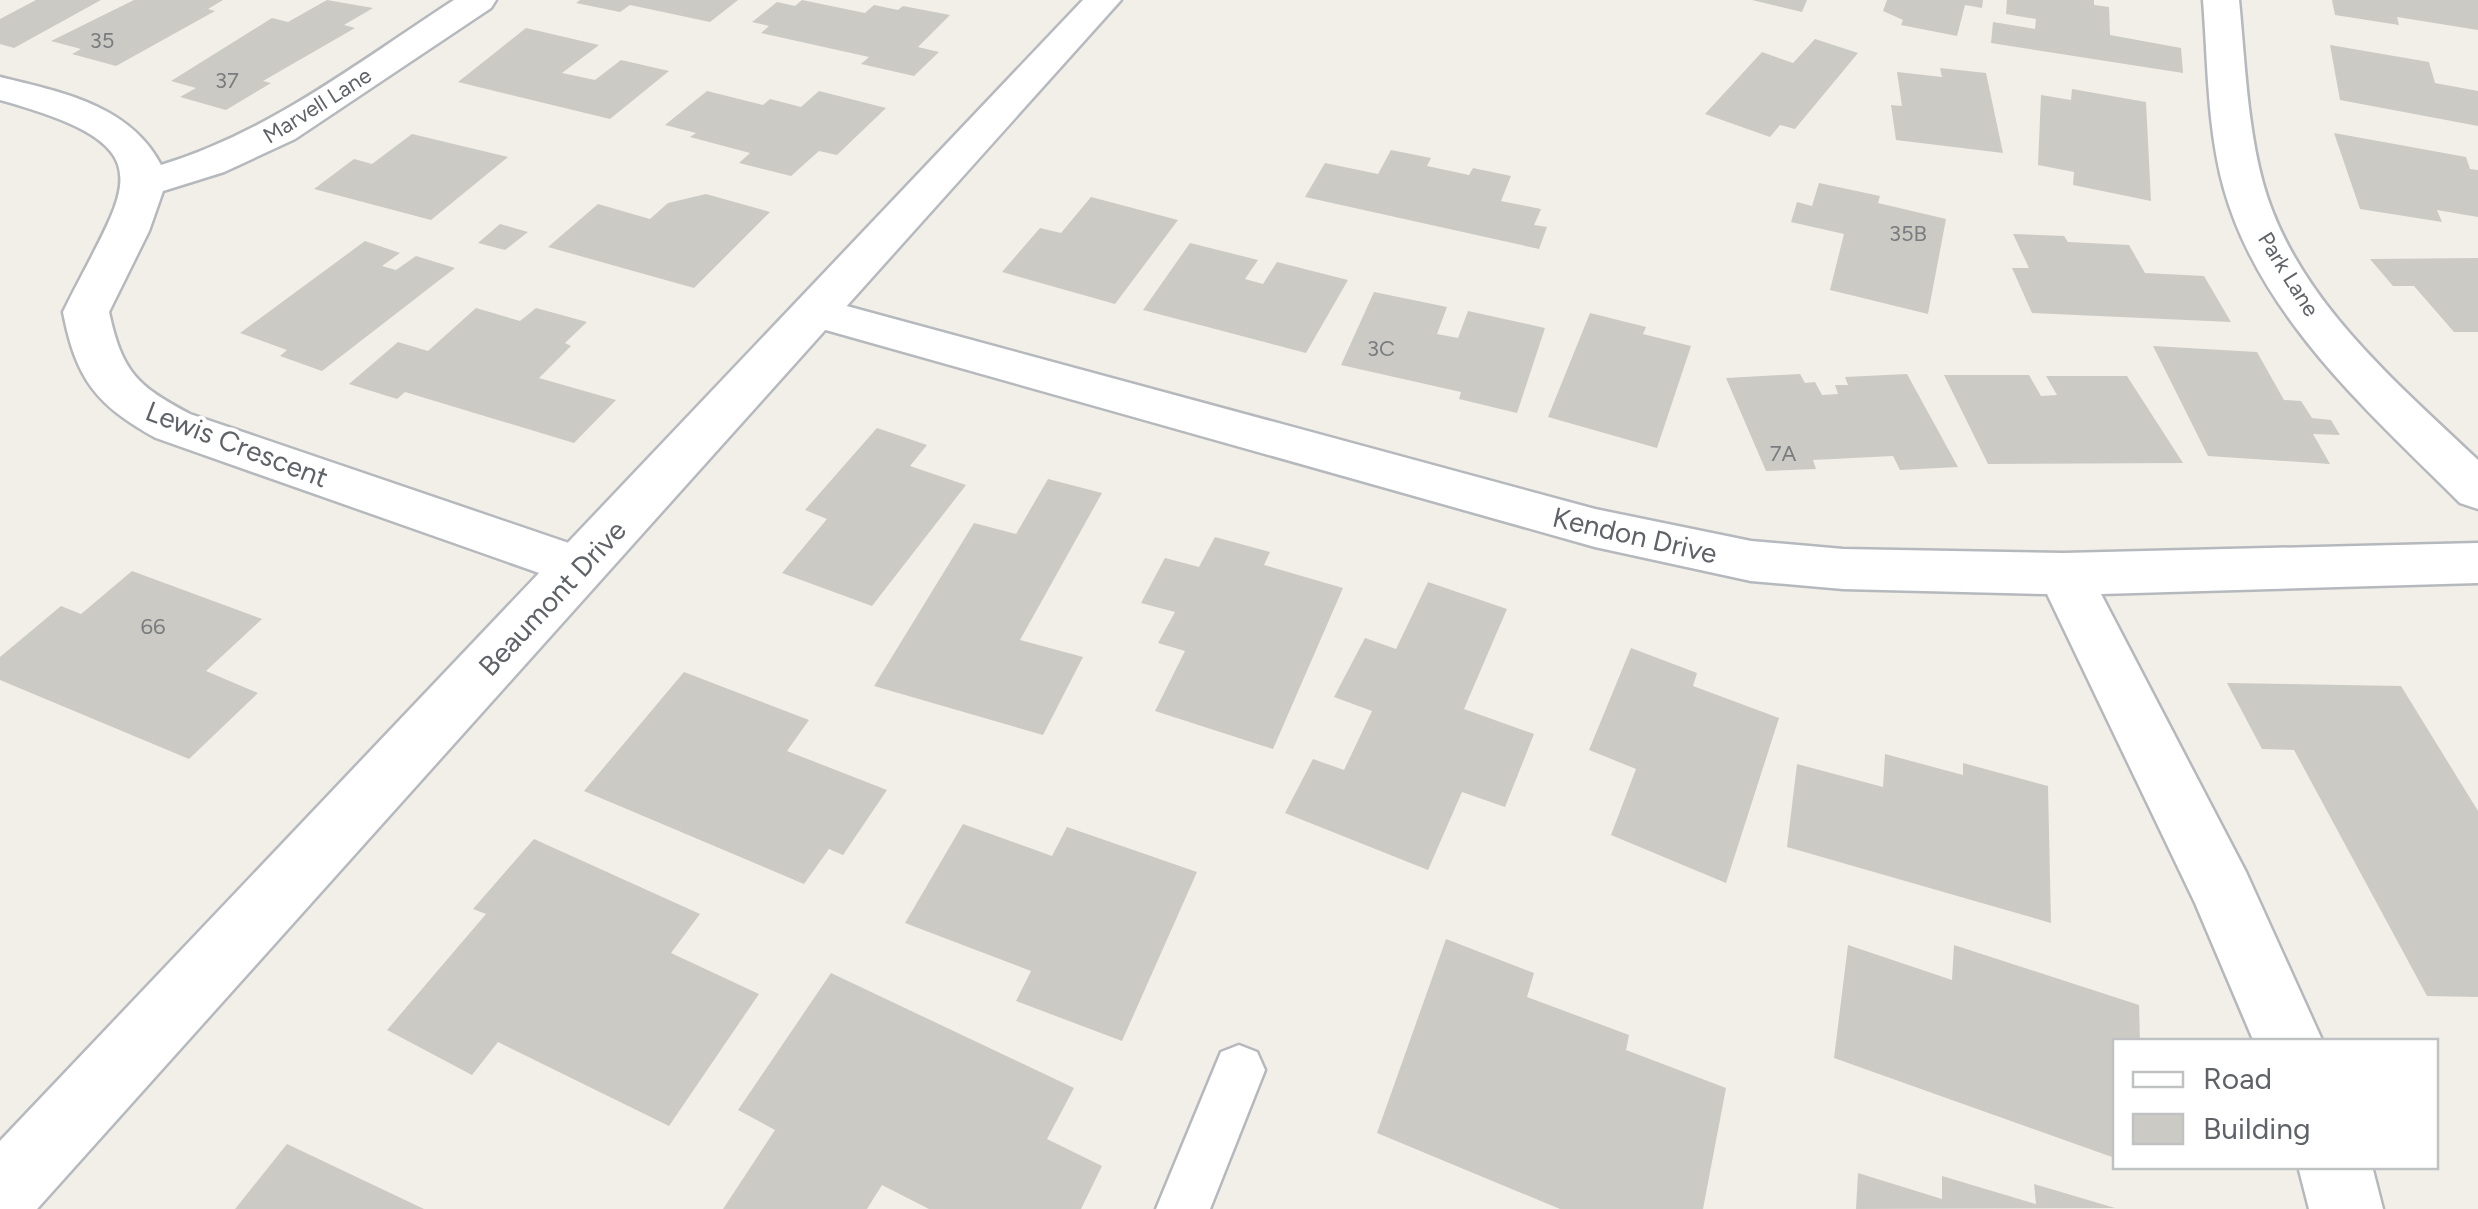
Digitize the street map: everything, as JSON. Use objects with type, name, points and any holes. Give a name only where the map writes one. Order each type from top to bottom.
[{"type":"street","name":"Marvell Lane","points":[[144,183],[223,158],[281,131],[478,0]]},
{"type":"street","name":"Beaumont Drive","points":[[0,1195],[1103,0]]},
{"type":"street","name":"Park Lane","points":[[2220,0],[2239,164],[2261,229],[2283,271],[2333,341],[2478,490]]},
{"type":"street","points":[[0,88],[87,115],[111,128],[140,164],[144,183]]},
{"type":"street","name":"Lewis Crescent","points":[[144,183],[136,209],[86,312],[104,376],[128,402],[173,426],[579,567]]},
{"type":"street","name":"Kendon Drive","points":[[817,313],[1668,545],[1751,560],[1843,569],[2064,574],[2478,564]]},
{"type":"street","points":[[2064,574],[2223,893],[2289,1039]]},
{"type":"street","points":[[2337,1169],[2346,1209]]},
{"type":"lane","points":[[1183,1209],[1239,1070]]},
{"type":"building","points":[[36,0],[101,0],[14,48],[0,44],[0,19]]},
{"type":"building","points":[[134,0],[223,0],[208,9],[215,11],[116,66],[72,54],[81,49],[51,41]]},
{"type":"building","points":[[327,0],[373,8],[344,25],[355,28],[263,81],[271,83],[226,110],[180,97],[196,88],[171,81],[272,18],[288,22]]},
{"type":"building","points":[[738,0],[710,22],[630,5],[620,12],[576,3]]},
{"type":"building","points":[[802,0],[865,13],[874,5],[950,15],[918,47],[939,52],[914,76],[861,64],[869,57],[761,33],[769,26],[752,22],[777,2],[795,6]]},
{"type":"building","points":[[1752,0],[1807,0],[1802,12]]},
{"type":"building","points":[[1887,0],[1983,0],[1982,8],[1965,5],[1957,36],[1901,25],[1903,20],[1883,11]]},
{"type":"building","points":[[2007,0],[2094,0],[2094,5],[2109,7],[2110,35],[2181,48],[2183,73],[1991,43],[1993,22],[2035,29],[2036,19],[2006,14]]},
{"type":"building","points":[[2332,0],[2478,0],[2478,30],[2397,17],[2399,25],[2335,15]]},
{"type":"building","points":[[526,28],[599,45],[562,73],[595,80],[621,60],[669,71],[610,119],[458,82]]},
{"type":"building","points":[[1815,39],[1858,53],[1795,129],[1780,125],[1770,137],[1705,114],[1762,52],[1793,63]]},
{"type":"building","points":[[2330,45],[2429,62],[2435,83],[2478,91],[2478,126],[2340,100]]},
{"type":"building","points":[[1940,68],[1986,73],[2003,153],[1896,140],[1891,105],[1902,106],[1897,72],[1942,77]]},
{"type":"building","points":[[2072,89],[2146,102],[2151,201],[2073,185],[2074,172],[2038,165],[2041,95],[2071,100]]},
{"type":"building","points":[[707,91],[763,105],[770,99],[801,107],[819,91],[886,108],[837,155],[819,151],[791,176],[739,163],[750,153],[690,137],[696,133],[665,125]]},
{"type":"building","points":[[2334,133],[2466,157],[2470,169],[2478,170],[2478,217],[2437,210],[2442,222],[2360,209]]},
{"type":"building","points":[[412,134],[508,157],[431,220],[314,189],[354,159],[372,164]]},
{"type":"building","points":[[1391,150],[1431,158],[1427,166],[1469,175],[1473,168],[1511,176],[1501,201],[1541,209],[1534,225],[1547,227],[1539,249],[1305,197],[1325,163],[1378,174]]},
{"type":"building","points":[[1819,183],[1880,196],[1878,203],[1946,219],[1928,314],[1830,290],[1844,234],[1791,222],[1797,202],[1812,206]]},
{"type":"building","points":[[706,194],[770,212],[694,288],[548,247],[598,204],[650,219],[668,203]]},
{"type":"building","points":[[1091,197],[1178,220],[1115,304],[1002,272],[1040,228],[1061,233]]},
{"type":"building","points":[[500,224],[528,232],[505,250],[478,243]]},
{"type":"building","points":[[2013,234],[2129,245],[2145,273],[2204,276],[2231,322],[2032,313],[2012,268],[2029,268]]},
{"type":"building","points":[[365,241],[400,253],[382,266],[396,270],[416,256],[455,268],[322,371],[280,356],[287,350],[240,333]]},
{"type":"building","points":[[1190,243],[1258,260],[1245,279],[1263,284],[1277,262],[1348,280],[1306,353],[1143,310]]},
{"type":"building","points":[[2478,258],[2478,332],[2454,332],[2414,286],[2393,286],[2370,259]]},
{"type":"building","points":[[1374,292],[1447,307],[1437,334],[1458,338],[1468,311],[1545,328],[1517,413],[1459,399],[1461,392],[1341,365]]},
{"type":"building","points":[[476,308],[520,321],[536,308],[587,322],[565,343],[571,346],[539,378],[616,400],[574,443],[405,392],[397,399],[349,384],[398,342],[428,351]]},
{"type":"building","points":[[1590,313],[1646,327],[1643,334],[1691,346],[1657,448],[1548,417]]},
{"type":"building","points":[[2153,346],[2257,352],[2284,400],[2301,401],[2312,418],[2331,420],[2340,435],[2313,434],[2330,464],[2208,456]]},
{"type":"building","points":[[1800,374],[1805,383],[1815,382],[1822,395],[1838,394],[1835,385],[1848,385],[1845,377],[1907,374],[1958,467],[1900,470],[1893,456],[1813,460],[1816,469],[1766,471],[1726,378]]},
{"type":"building","points":[[1944,375],[2029,375],[2041,396],[2057,395],[2046,376],[2127,376],[2183,463],[1988,464]]},
{"type":"building","points":[[877,428],[927,445],[910,466],[966,485],[872,606],[782,573],[827,519],[805,510]]},
{"type":"building","points":[[1048,479],[1102,493],[1020,640],[1083,657],[1043,735],[874,686],[974,523],[1016,534]]},
{"type":"building","points":[[1215,537],[1270,552],[1264,565],[1343,588],[1273,749],[1155,711],[1185,651],[1158,643],[1175,612],[1141,603],[1165,558],[1199,567]]},
{"type":"building","points":[[132,571],[262,619],[206,671],[258,693],[189,759],[0,680],[0,657],[61,606],[81,614]]},
{"type":"building","points":[[1428,582],[1507,609],[1464,709],[1534,734],[1505,807],[1462,792],[1428,870],[1285,813],[1313,759],[1344,770],[1372,711],[1334,697],[1365,638],[1396,649]]},
{"type":"building","points":[[1631,648],[1697,673],[1693,686],[1779,718],[1726,883],[1611,835],[1636,769],[1589,750]]},
{"type":"building","points":[[684,672],[809,720],[787,751],[887,790],[843,855],[829,849],[804,884],[584,791]]},
{"type":"building","points":[[2227,683],[2401,686],[2478,811],[2478,997],[2427,996],[2294,750],[2262,749]]},
{"type":"building","points":[[1885,754],[1963,775],[1963,763],[2048,786],[2051,923],[1787,847],[1797,764],[1883,787]]},
{"type":"building","points":[[963,824],[1052,856],[1067,827],[1197,872],[1122,1041],[1016,1001],[1031,971],[905,923]]},
{"type":"building","points":[[534,839],[700,914],[671,953],[759,994],[669,1126],[498,1042],[472,1075],[387,1030],[486,914],[473,909]]},
{"type":"building","points":[[1446,939],[1534,973],[1527,997],[1629,1035],[1626,1050],[1726,1088],[1703,1209],[1560,1209],[1377,1133]]},
{"type":"building","points":[[1848,945],[1952,980],[1954,945],[2139,1005],[2140,1039],[2113,1039],[2112,1157],[1834,1058]]},
{"type":"building","points":[[831,973],[1074,1088],[1047,1139],[1102,1166],[1081,1209],[929,1209],[882,1185],[867,1209],[723,1209],[775,1130],[738,1110]]},
{"type":"building","points":[[287,1144],[424,1209],[235,1209]]},
{"type":"building","points":[[1858,1173],[1942,1199],[1942,1176],[2036,1204],[2034,1184],[2115,1208],[1856,1209]]}]
